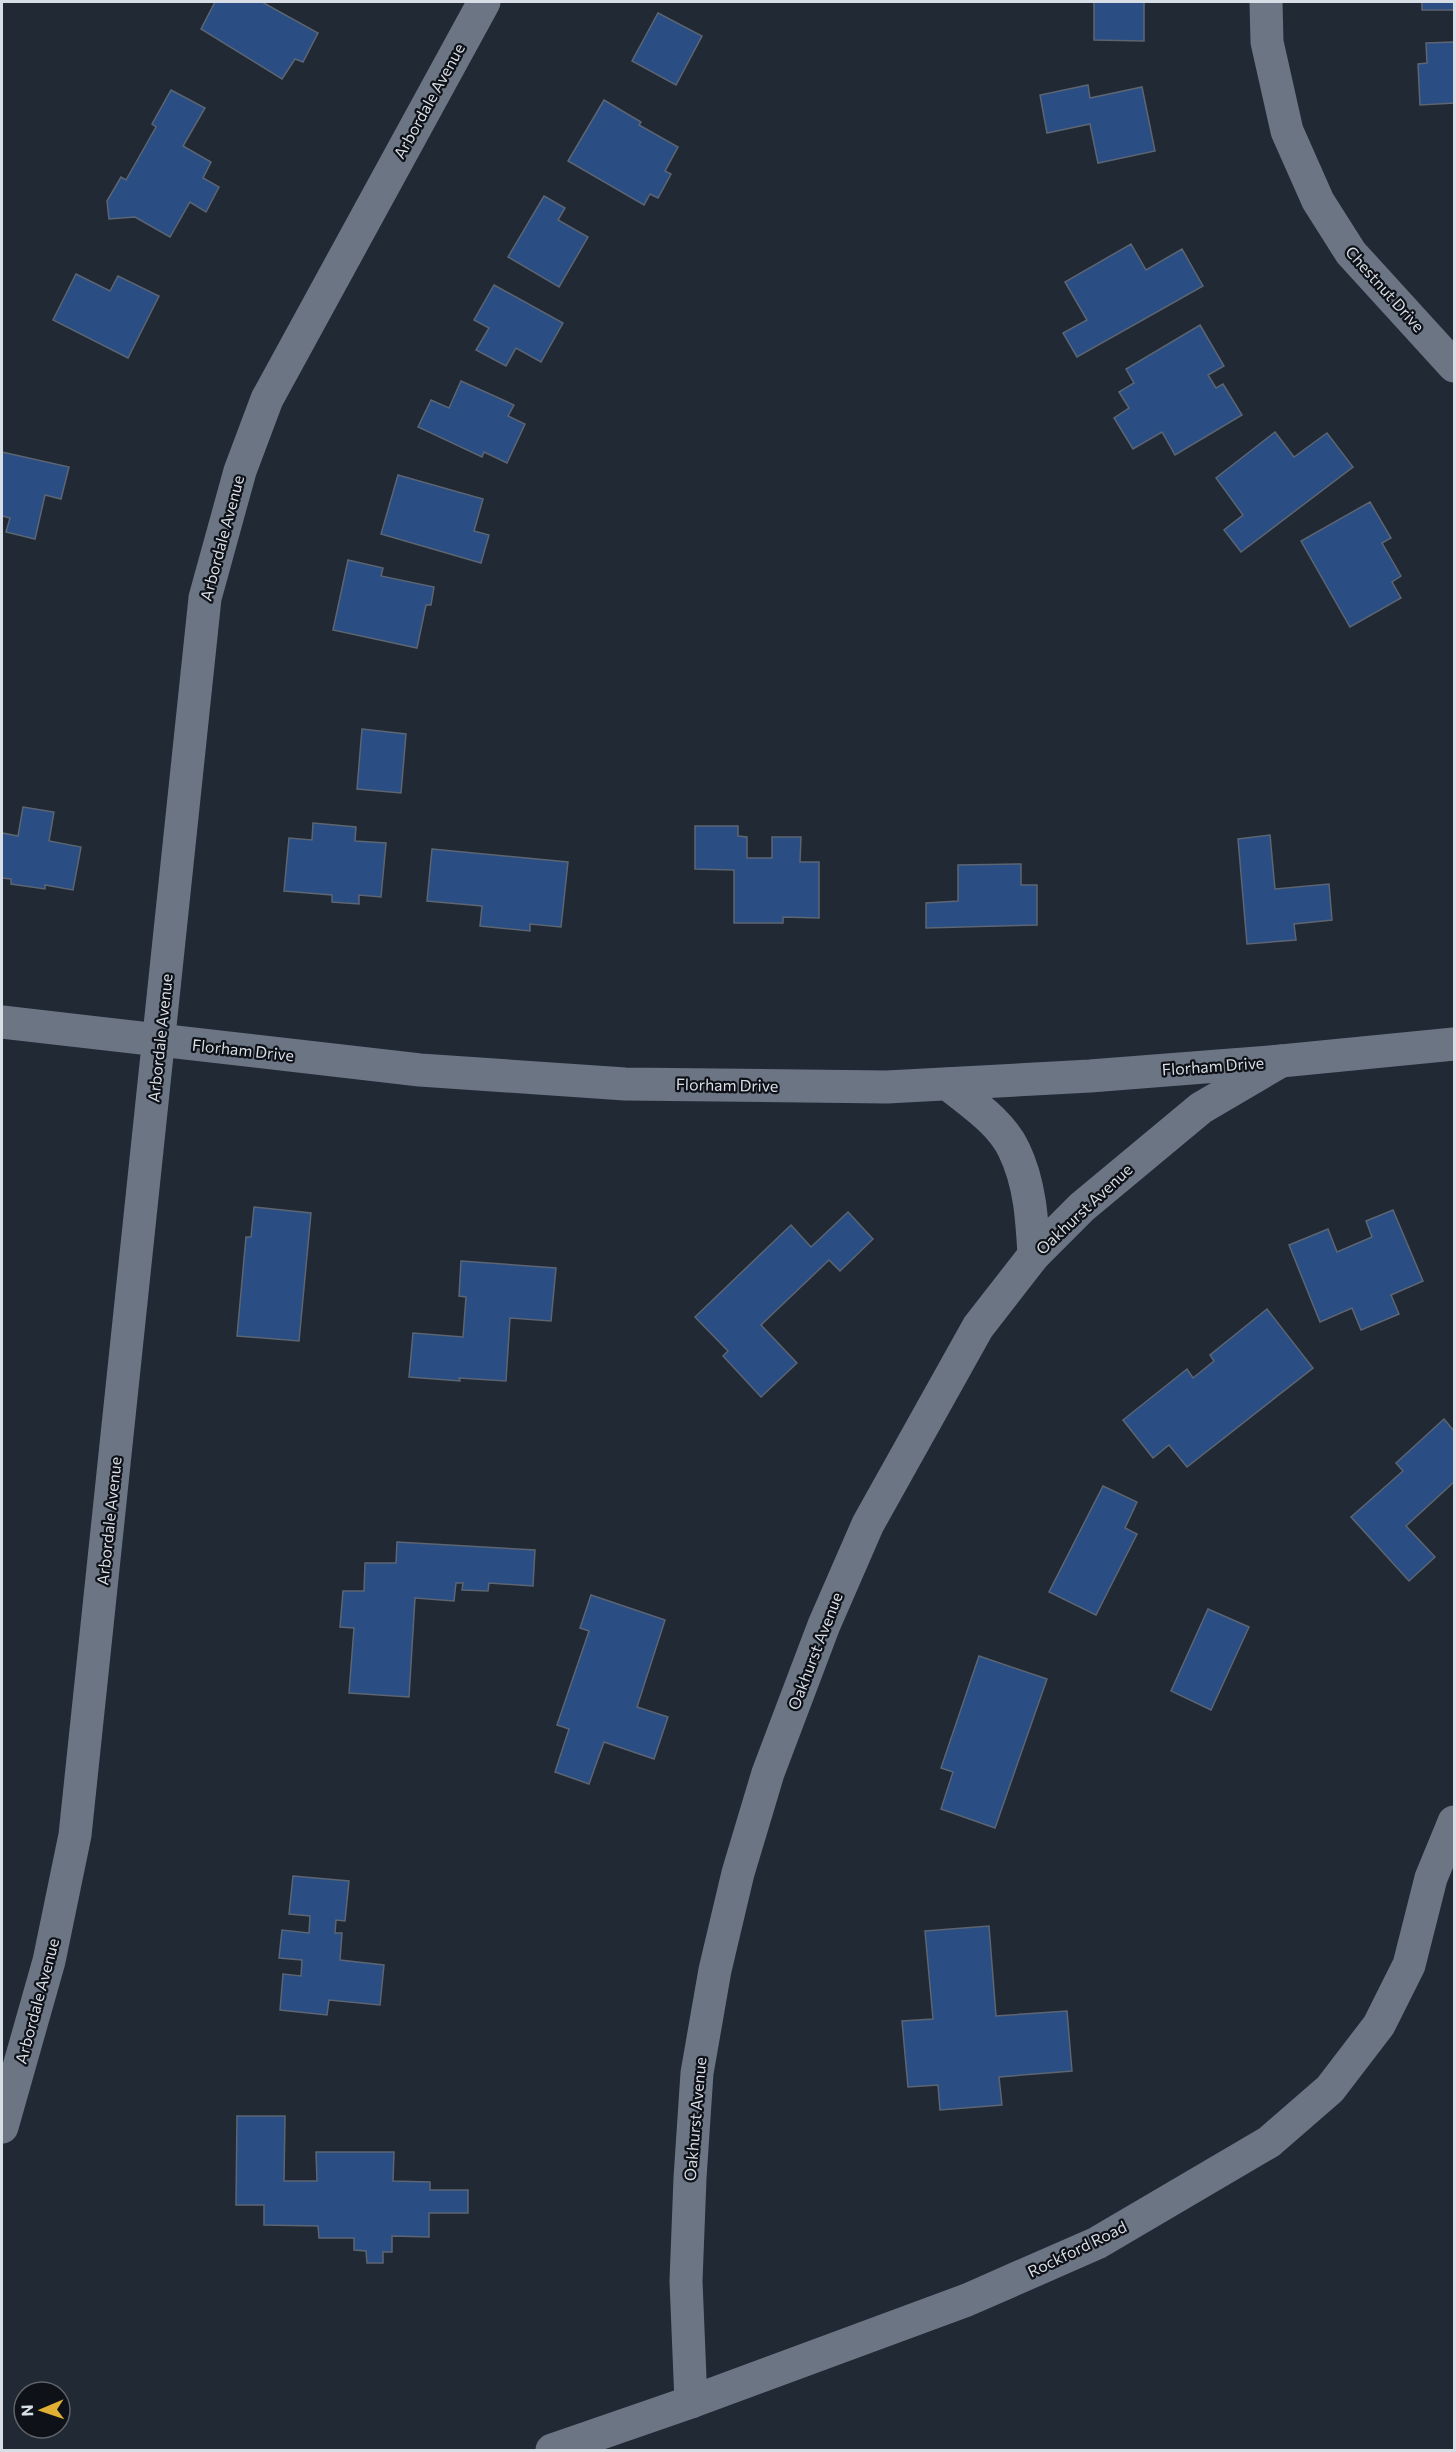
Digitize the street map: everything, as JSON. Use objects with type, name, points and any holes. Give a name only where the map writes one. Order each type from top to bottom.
[{"type":"street","name":"Arbordale Avenue","points":[[2,2127],[49,1961],[75,1835],[205,598],[240,471],[267,399],[483,2]]},
{"type":"street","name":"Chestnut Drive","points":[[1266,2],[1267,42],[1287,131],[1318,201],[1351,253],[1454,365]]},
{"type":"street","name":"Florham Drive","points":[[2,1022],[420,1070],[625,1084],[886,1087],[1090,1076],[1455,1044]]},
{"type":"street","name":"Oakhurst Avenue","points":[[691,2402],[686,2281],[697,2073],[715,1970],[738,1873],[772,1762],[824,1625],[868,1524],[978,1327],[1034,1255],[1082,1207],[1201,1108],[1281,1061]]},
{"type":"street","points":[[948,1084],[990,1119],[1014,1149],[1030,1200],[1034,1255]]},
{"type":"street","name":"Rockford Road","points":[[552,2451],[967,2300],[1096,2243],[1269,2142],[1330,2089],[1379,2025],[1409,1965],[1431,1878],[1455,1822]]},
{"type":"building","points":[[215,2],[262,2],[318,33],[303,62],[295,59],[282,79],[201,29]]},
{"type":"building","points":[[1094,2],[1144,2],[1144,41],[1094,40]]},
{"type":"building","points":[[1422,2],[1454,2],[1454,10],[1422,10]]},
{"type":"building","points":[[658,13],[702,36],[676,85],[632,61]]},
{"type":"building","points":[[1454,42],[1454,103],[1420,105],[1418,64],[1427,63],[1426,43]]},
{"type":"building","points":[[1088,85],[1090,98],[1142,87],[1155,151],[1098,163],[1090,124],[1047,133],[1040,95]]},
{"type":"building","points":[[171,90],[205,108],[183,146],[211,162],[203,178],[219,187],[206,212],[190,202],[170,237],[135,217],[109,219],[107,201],[121,177],[126,180],[156,127],[152,124]]},
{"type":"building","points":[[604,100],[641,122],[639,125],[678,147],[665,171],[671,174],[658,198],[650,194],[644,205],[568,161]]},
{"type":"building","points":[[544,196],[565,208],[558,220],[588,237],[559,287],[508,257]]},
{"type":"building","points":[[1131,244],[1146,270],[1182,249],[1203,286],[1077,357],[1063,333],[1087,320],[1065,282]]},
{"type":"building","points":[[76,274],[110,291],[118,276],[159,296],[128,358],[53,320]]},
{"type":"building","points":[[494,285],[563,323],[541,362],[516,348],[506,366],[476,350],[489,328],[474,320]]},
{"type":"building","points":[[1200,325],[1224,366],[1208,375],[1216,388],[1223,384],[1242,415],[1175,455],[1162,432],[1133,449],[1114,418],[1129,408],[1119,392],[1134,383],[1126,369]]},
{"type":"building","points":[[461,381],[514,405],[508,416],[525,424],[507,463],[484,452],[482,457],[418,427],[431,400],[449,408]]},
{"type":"building","points":[[1275,432],[1294,457],[1327,433],[1353,467],[1241,552],[1224,530],[1243,515],[1216,478]]},
{"type":"building","points":[[2,452],[69,467],[61,499],[45,495],[35,539],[6,532],[10,518],[2,516]]},
{"type":"building","points":[[398,475],[483,499],[474,531],[489,535],[481,563],[381,534]]},
{"type":"building","points":[[1370,502],[1391,538],[1382,543],[1401,576],[1392,582],[1401,598],[1350,627],[1301,541]]},
{"type":"building","points":[[348,560],[383,568],[381,576],[434,587],[431,605],[426,605],[417,648],[333,630]]},
{"type":"building","points":[[362,729],[406,734],[401,793],[357,789]]},
{"type":"building","points":[[23,807],[54,812],[49,841],[81,847],[73,890],[45,885],[45,889],[11,884],[11,879],[2,878],[2,833],[18,836]]},
{"type":"building","points":[[313,823],[356,827],[355,841],[386,843],[381,897],[359,895],[359,904],[332,902],[332,895],[284,891],[289,838],[312,840]]},
{"type":"building","points":[[695,826],[738,826],[738,836],[747,837],[747,858],[772,858],[772,837],[801,837],[800,862],[819,862],[819,918],[783,917],[783,923],[734,923],[734,870],[695,869]]},
{"type":"building","points":[[1270,835],[1275,889],[1329,884],[1332,920],[1294,924],[1296,940],[1247,944],[1238,839]]},
{"type":"building","points":[[432,849],[568,862],[561,927],[530,924],[530,931],[480,926],[482,906],[427,901]]},
{"type":"building","points":[[1021,864],[1021,885],[1037,885],[1037,925],[926,928],[926,903],[958,901],[958,865]]},
{"type":"building","points":[[254,1207],[311,1213],[299,1341],[237,1336],[246,1237],[251,1237]]},
{"type":"building","points":[[1393,1210],[1423,1281],[1391,1295],[1399,1314],[1361,1330],[1352,1308],[1320,1322],[1289,1245],[1328,1229],[1337,1252],[1372,1237],[1366,1221]]},
{"type":"building","points":[[848,1212],[873,1239],[840,1271],[829,1260],[761,1325],[797,1363],[761,1397],[723,1356],[728,1351],[695,1317],[791,1225],[811,1247]]},
{"type":"building","points":[[461,1261],[556,1268],[551,1321],[510,1318],[506,1381],[459,1378],[460,1381],[409,1377],[413,1333],[463,1337],[466,1297],[459,1296]]},
{"type":"building","points":[[1267,1309],[1313,1368],[1187,1467],[1169,1445],[1153,1458],[1123,1420],[1187,1369],[1193,1378],[1214,1361],[1210,1355]]},
{"type":"building","points":[[1444,1419],[1454,1431],[1454,1482],[1406,1526],[1435,1557],[1409,1581],[1351,1517],[1403,1471],[1396,1463]]},
{"type":"building","points":[[1103,1486],[1137,1502],[1125,1528],[1137,1534],[1096,1615],[1049,1592]]},
{"type":"building","points":[[397,1542],[535,1550],[533,1586],[489,1583],[488,1591],[462,1590],[463,1583],[456,1583],[454,1601],[415,1598],[409,1697],[349,1693],[354,1628],[340,1627],[343,1591],[364,1591],[365,1563],[396,1563]]},
{"type":"building","points":[[591,1595],[665,1620],[637,1707],[668,1717],[654,1759],[604,1742],[589,1784],[555,1772],[569,1729],[557,1725],[589,1631],[580,1628]]},
{"type":"building","points":[[1208,1609],[1249,1627],[1211,1710],[1171,1691]]},
{"type":"building","points":[[979,1656],[1047,1679],[995,1828],[941,1809],[953,1772],[941,1768]]},
{"type":"building","points":[[293,1876],[349,1881],[345,1921],[336,1920],[335,1933],[342,1933],[340,1960],[384,1965],[380,2005],[329,2000],[327,2015],[280,2010],[283,1974],[301,1976],[302,1960],[279,1958],[282,1930],[309,1933],[310,1916],[289,1914]]},
{"type":"building","points":[[989,1926],[996,2016],[1067,2011],[1072,2071],[999,2077],[1002,2105],[940,2110],[938,2085],[908,2087],[902,2021],[933,2019],[925,1931]]},
{"type":"building","points":[[237,2116],[285,2116],[284,2181],[317,2181],[316,2152],[394,2152],[393,2181],[430,2182],[430,2190],[468,2190],[468,2213],[429,2213],[429,2237],[392,2236],[392,2252],[383,2252],[383,2263],[367,2263],[366,2251],[354,2250],[354,2238],[319,2238],[318,2226],[264,2225],[264,2205],[236,2205]]}]
